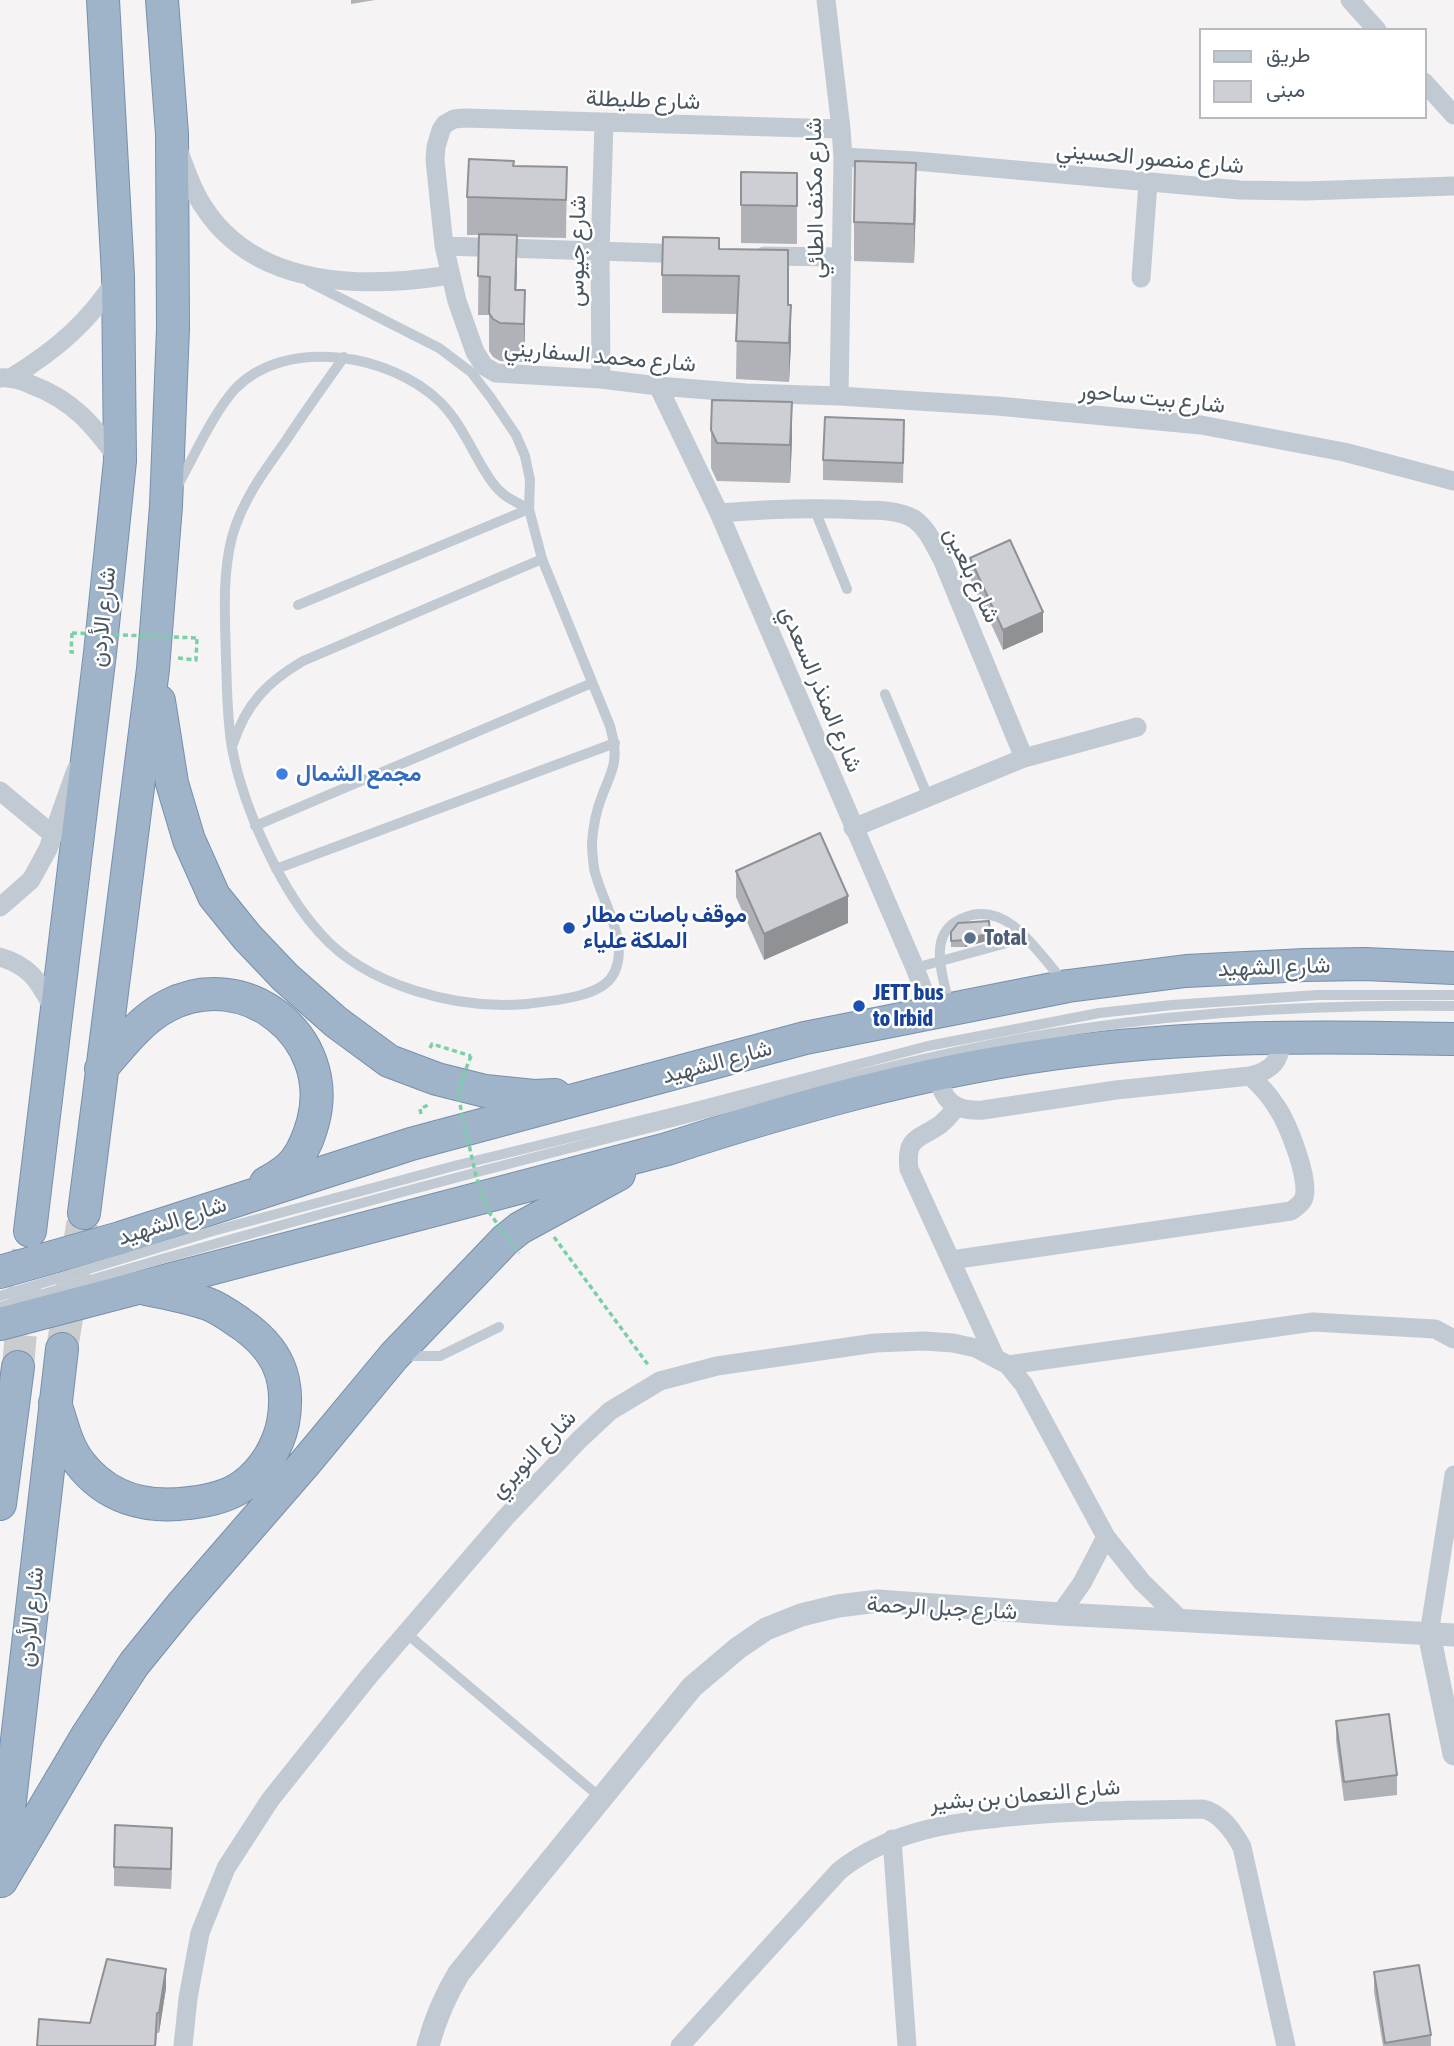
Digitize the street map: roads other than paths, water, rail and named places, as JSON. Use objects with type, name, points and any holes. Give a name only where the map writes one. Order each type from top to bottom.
[{"type":"highway","name":"شارع الأردن","points":[[30,1231],[91,728],[120,461],[118,276],[103,0]]},
{"type":"highway","points":[[84,1213],[153,669],[166,506],[173,328],[172,134],[162,0]]},
{"type":"highway","points":[[153,669],[173,783],[189,840],[214,896],[247,937],[315,1004],[390,1062],[437,1079],[485,1091],[534,1096],[580,1093],[633,1084]]},
{"type":"highway","name":"شارع الشهيد","points":[[0,1272],[120,1238],[411,1144],[805,1038],[1068,986],[1186,971],[1365,964],[1454,968]]},
{"type":"highway","points":[[102,1069],[131,1035],[155,1013],[194,996],[222,994],[266,1007],[301,1040],[313,1063],[318,1089],[308,1141],[295,1162],[278,1176],[250,1194],[201,1212]]},
{"type":"highway","points":[[0,1324],[667,1149],[775,1115],[938,1075],[1109,1047],[1202,1040],[1454,1039]]},
{"type":"highway","points":[[0,1883],[88,1734],[134,1664],[180,1606],[394,1356],[505,1240],[520,1228],[667,1149]]},
{"type":"highway","points":[[55,1403],[79,1463],[105,1486],[135,1501],[170,1506],[202,1502],[221,1496],[246,1484],[268,1459],[281,1434],[286,1396],[279,1366],[265,1343],[239,1322],[210,1305],[137,1287]]},
{"type":"highway","name":"شارع الأردن","points":[[0,1883],[62,1349]]},
{"type":"highway","points":[[0,1504],[18,1367]]},
{"type":"street","name":"شارع مكنف الطائي","points":[[826,0],[843,157],[839,396]]},
{"type":"street","points":[[1350,0],[1375,28]]},
{"type":"street","points":[[1426,84],[1454,115]]},
{"type":"street","name":"شارع طليطلة","points":[[445,124],[454,119],[465,118],[841,129]]},
{"type":"street","name":"شارع جيوس","points":[[601,379],[600,252],[604,123]]},
{"type":"street","name":"شارع محمد السفاريني","points":[[445,124],[439,136],[435,160],[444,246],[450,275],[475,352],[484,366],[496,373],[601,379],[746,393],[839,396]]},
{"type":"street","points":[[172,134],[202,205],[226,235],[256,258],[291,272],[365,282],[418,280],[450,275]]},
{"type":"street","name":"شارع منصور الحسيني","points":[[843,157],[1266,191],[1454,186]]},
{"type":"street","points":[[1141,278],[1148,183]]},
{"type":"street","points":[[444,246],[708,254]]},
{"type":"street","points":[[748,255],[842,257]]},
{"type":"street","points":[[6,377],[42,359],[74,331],[100,304],[118,276]]},
{"type":"street","points":[[6,377],[51,392],[76,410],[95,428],[120,461]]},
{"type":"street","name":"شارع المنذر السعدي","points":[[658,386],[719,513],[915,968],[941,1011]]},
{"type":"street","name":"شارع بيت ساحور","points":[[839,396],[997,406],[1201,425],[1343,452],[1454,481]]},
{"type":"street","name":"شارع بلعين","points":[[719,513],[813,507],[876,510],[913,519],[928,534],[942,559],[1024,758]]},
{"type":"street","points":[[853,828],[1024,758],[1137,727]]},
{"type":"street","points":[[0,907],[31,880],[48,849],[91,728]]},
{"type":"street","points":[[0,791],[52,834]]},
{"type":"street","points":[[0,957],[15,962],[34,976],[57,1014]]},
{"type":"street","points":[[938,1075],[940,1088],[956,1107],[970,1111],[983,1110],[1116,1090],[1250,1076],[1262,1073],[1272,1066],[1279,1057],[1283,1038]]},
{"type":"street","points":[[951,1260],[1291,1211],[1303,1199],[1306,1190],[1294,1143],[1277,1107],[1265,1090],[1250,1076]]},
{"type":"street","points":[[956,1107],[940,1125],[918,1136],[910,1144],[909,1169],[1001,1361],[1024,1385],[1106,1537],[1142,1582],[1181,1620]]},
{"type":"street","points":[[1001,1361],[1313,1322],[1435,1329],[1454,1339]]},
{"type":"street","name":"شارع النويري","points":[[183,2046],[188,1998],[200,1933],[226,1868],[270,1800],[406,1633],[505,1518],[610,1411],[660,1381],[716,1366],[875,1343],[924,1340],[953,1343],[976,1348],[1001,1361]]},
{"type":"street","points":[[1454,1475],[1429,1634],[1454,1754]]},
{"type":"street","points":[[1060,1614],[1082,1583],[1106,1537]]},
{"type":"street","name":"شارع جبل الرحمة","points":[[428,2046],[433,2026],[459,1973],[692,1687],[738,1648],[766,1629],[838,1606],[878,1601],[1060,1614],[1454,1635]]},
{"type":"street","name":"شارع النعمان بن بشير","points":[[680,2046],[839,1871],[871,1849],[892,1839],[919,1830],[984,1819],[1090,1810],[1203,1809],[1210,1811],[1226,1824],[1242,1847],[1286,2046]]},
{"type":"street","points":[[892,1839],[907,2046]]},
{"type":"lane","points":[[291,272],[439,348],[471,372],[516,435],[528,468],[529,509],[542,559],[615,743],[614,760],[594,821],[592,845],[594,868],[619,949],[617,964],[611,977],[600,988],[559,1000],[514,1005],[470,1003],[426,993],[387,980],[352,961],[321,936],[297,905],[255,826],[241,787],[232,748],[228,701],[226,566],[244,505],[260,477],[344,357]]},
{"type":"lane","points":[[166,506],[223,405],[236,388],[273,365],[318,357],[344,357],[371,362],[397,372],[440,401],[456,421],[490,480],[501,492],[529,509]]},
{"type":"lane","points":[[813,507],[847,589]]},
{"type":"lane","points":[[298,605],[529,509]]},
{"type":"lane","points":[[232,748],[239,726],[251,706],[265,688],[283,673],[303,661],[542,559]]},
{"type":"lane","points":[[255,826],[592,683]]},
{"type":"lane","points":[[885,695],[928,797]]},
{"type":"lane","points":[[276,869],[615,743]]},
{"type":"lane","points":[[941,1011],[940,944],[945,929],[960,918],[978,914],[996,916],[1012,925],[1068,986]]},
{"type":"lane","points":[[915,968],[1025,938]]},
{"type":"lane","points":[[0,1296],[213,1231],[441,1170],[929,1046],[1010,1029],[1099,1013],[1244,998],[1454,995]]},
{"type":"lane","points":[[0,1307],[144,1263],[317,1215],[619,1135],[975,1048],[1101,1026],[1219,1013],[1384,1005],[1454,1006]]},
{"type":"lane","points":[[394,1356],[440,1356],[499,1327]]},
{"type":"lane","points":[[406,1633],[601,1798]]},
{"type":"tunnel","points":[[62,1349],[84,1213]]},
{"type":"tunnel","points":[[18,1367],[28,1250]]},
{"type":"place","name":"مجمع الشمال","points":[[282,774]]},
{"type":"place","name":"موقف باصات مطار الملكة علياء","points":[[569,928]]},
{"type":"place","name":"Total","points":[[970,938]]},
{"type":"place","name":"JETT bus to Irbid","points":[[859,1006]]}]
